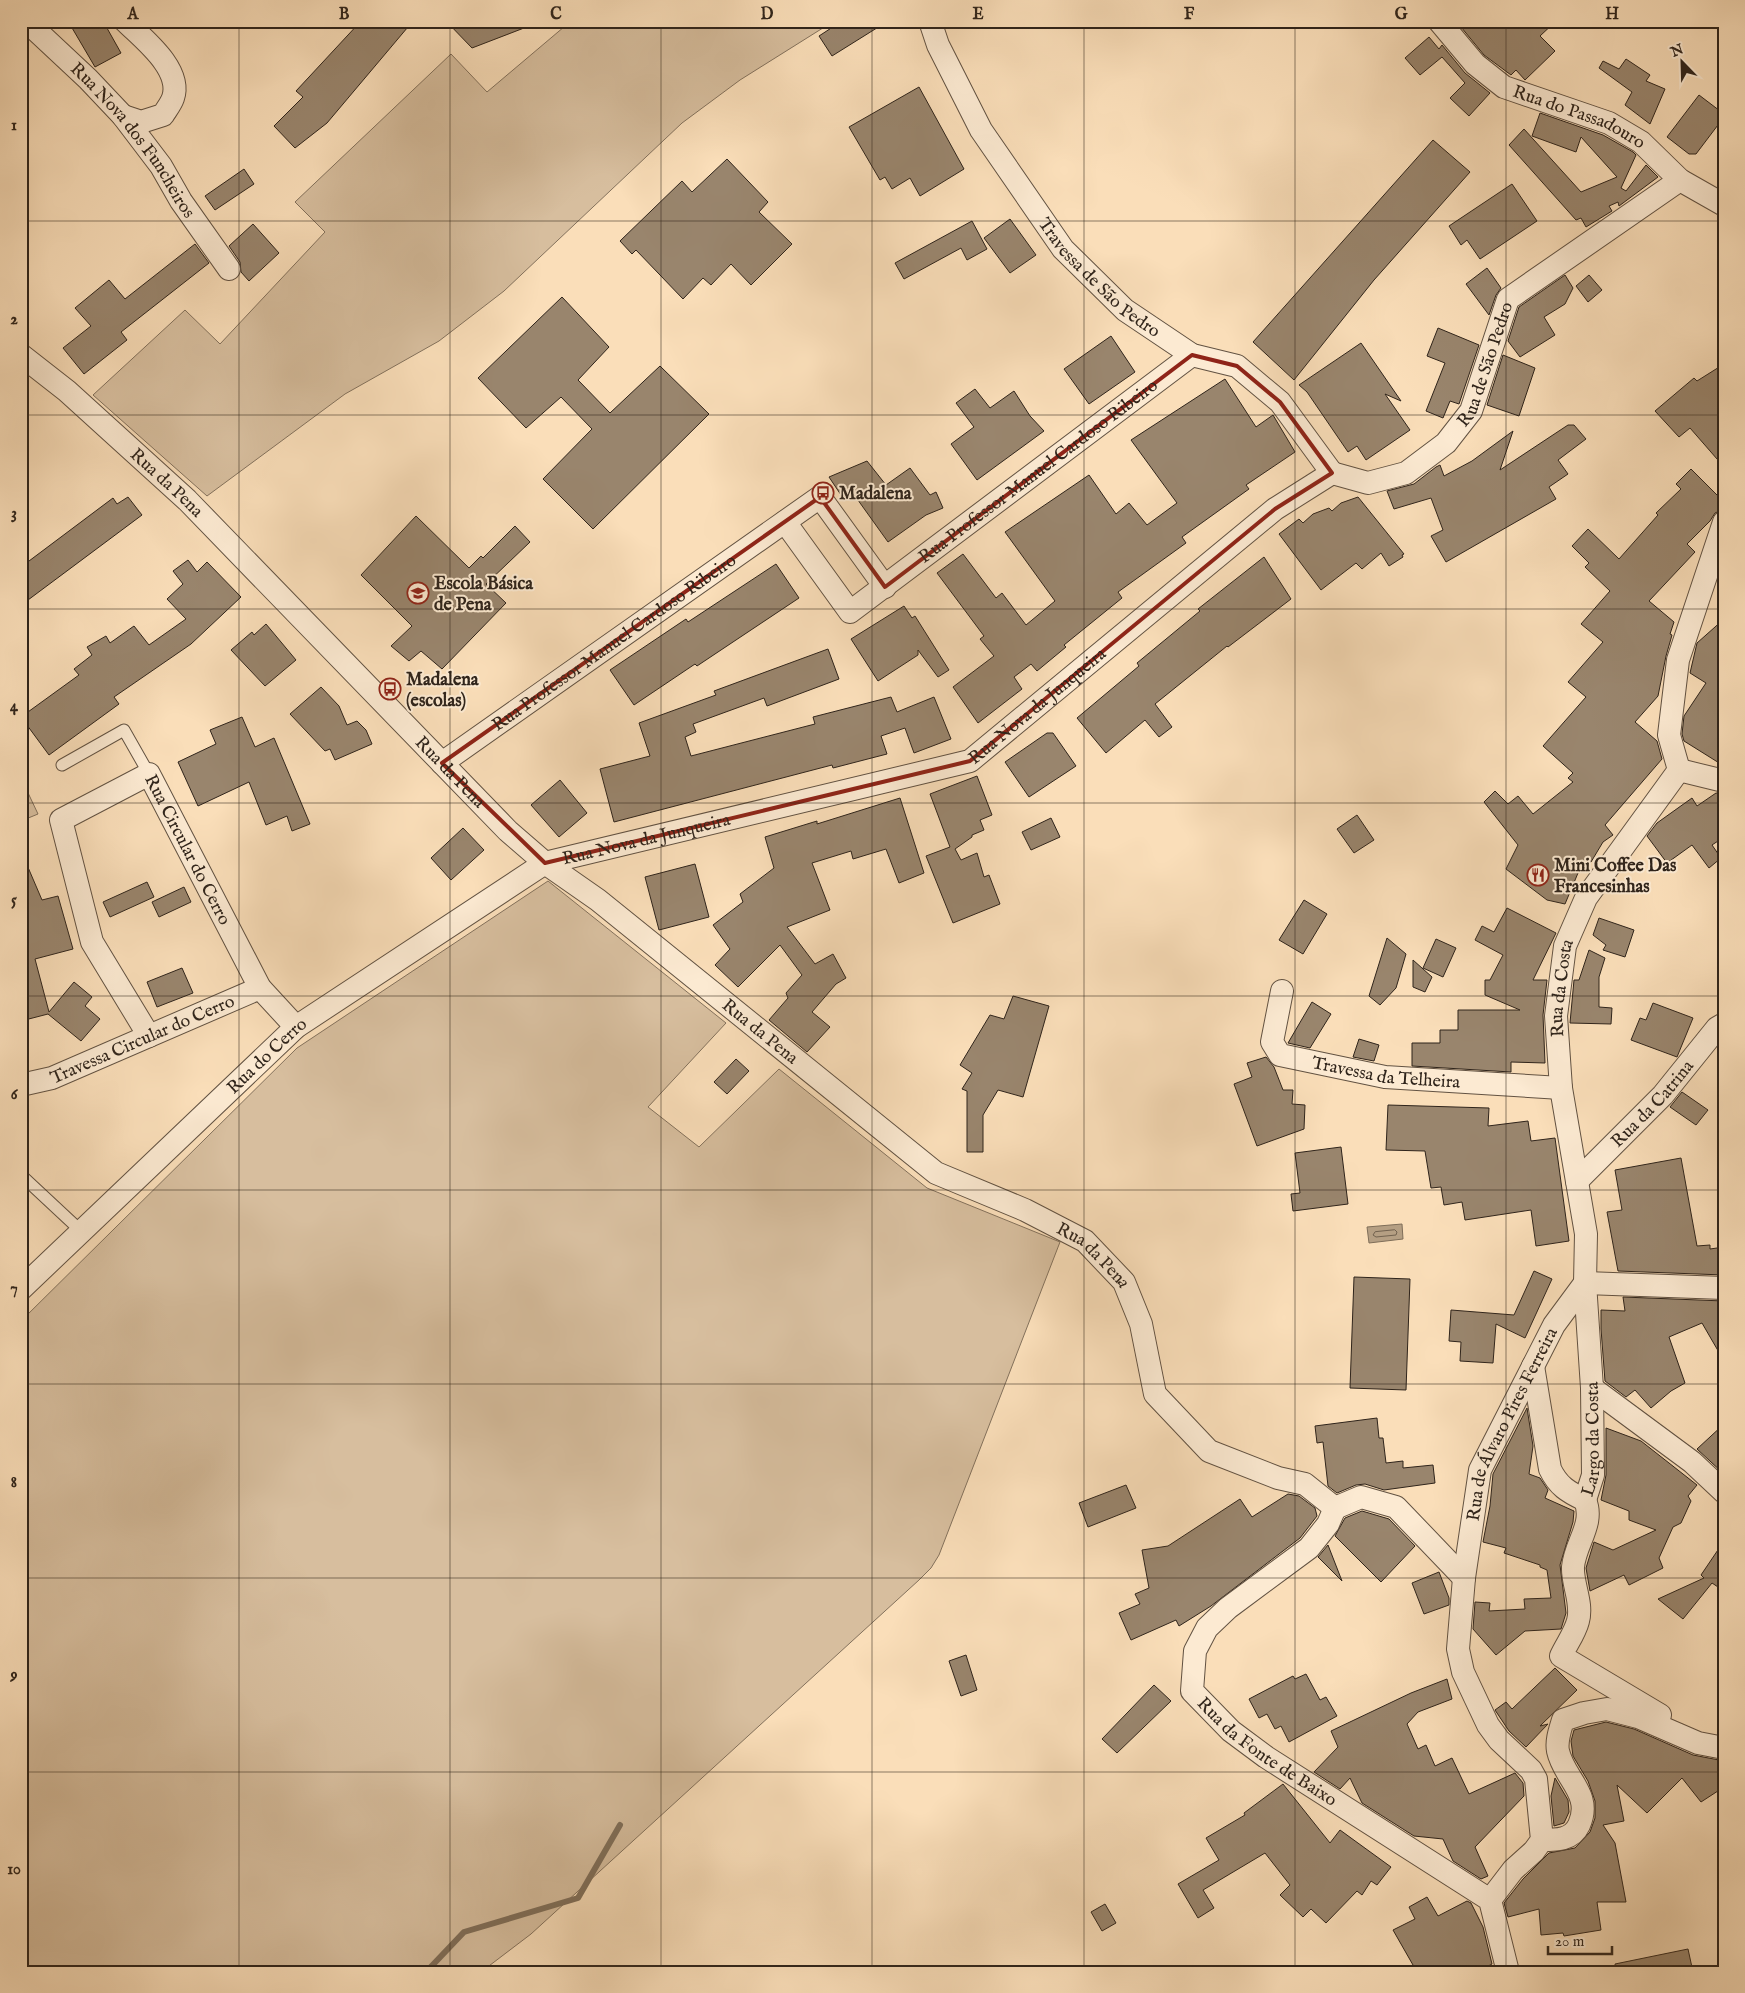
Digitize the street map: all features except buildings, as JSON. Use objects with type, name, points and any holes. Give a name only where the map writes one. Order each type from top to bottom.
[{"type":"street","name":"Rua Nova dos Funcheiros","points":[[26,21],[123,116],[161,166],[181,201],[229,268]]},
{"type":"street","points":[[123,116],[141,122],[163,115],[174,97],[172,78],[163,58],[124,21]]},
{"type":"street","name":"Travessa de São Pedro","points":[[930,21],[938,45],[981,130],[1063,249],[1125,310],[1192,355],[1237,366],[1280,402],[1332,473]]},
{"type":"street","name":"Rua do Passadouro","points":[[1439,21],[1476,64],[1504,87],[1609,123],[1642,142],[1680,180],[1724,205]]},
{"type":"street","name":"Rua de São Pedro","points":[[1332,473],[1368,484],[1406,473],[1446,443],[1471,411],[1508,300],[1680,180]]},
{"type":"street","name":"Rua da Pena","points":[[21,354],[67,391],[187,500],[508,831],[545,863],[598,900],[936,1173],[1025,1210],[1085,1241],[1124,1282],[1142,1324],[1155,1394],[1209,1451],[1278,1478],[1305,1484],[1335,1508]]},
{"type":"street","name":"Rua Professor Manuel Cardoso Ribeiro","points":[[785,522],[850,612],[1192,355]]},
{"type":"street","name":"Rua Nova da Junqueira","points":[[545,863],[970,761],[1275,510],[1332,473]]},
{"type":"street","name":"Rua Professor Manuel Cardoso Ribeiro","points":[[442,763],[820,497],[885,587]]},
{"type":"street","points":[[1724,522],[1678,660],[1668,735],[1679,770],[1724,781]]},
{"type":"street","name":"Rua da Costa","points":[[1585,1283],[1586,1234],[1561,1088],[1556,1016],[1565,946],[1586,898],[1679,770]]},
{"type":"street","name":"Rua Circular do Cerro","points":[[149,1036],[92,942],[61,820],[149,774],[260,988],[296,1027]]},
{"type":"street","name":"Rua do Cerro","points":[[21,1289],[296,1027],[545,863]]},
{"type":"street","name":"Travessa Circular do Cerro","points":[[21,1085],[52,1078],[260,988]]},
{"type":"street","name":"Travessa da Telheira","points":[[1282,991],[1272,1042],[1280,1055],[1385,1077],[1561,1088]]},
{"type":"street","name":"Rua da Catrina","points":[[1577,1181],[1663,1096],[1717,1028],[1724,1024]]},
{"type":"street","points":[[1585,1283],[1724,1288]]},
{"type":"street","name":"Rua de Álvaro Pires Ferreira","points":[[1542,1840],[1536,1779],[1531,1770],[1499,1740],[1488,1725],[1459,1661],[1458,1648],[1464,1578],[1480,1470],[1554,1326],[1585,1283]]},
{"type":"street","name":"Largo da Costa","points":[[1533,1366],[1550,1469],[1556,1481],[1565,1490],[1585,1500],[1593,1475],[1592,1388],[1585,1283]]},
{"type":"street","points":[[1592,1388],[1692,1462],[1724,1492]]},
{"type":"street","points":[[1335,1508],[1361,1497],[1396,1507],[1464,1578]]},
{"type":"street","points":[[1585,1500],[1589,1510],[1588,1524],[1578,1547],[1573,1568],[1578,1592],[1578,1621],[1561,1656],[1670,1721],[1698,1743],[1724,1748]]},
{"type":"street","name":"Rua da Fonte de Baixo","points":[[1335,1508],[1328,1524],[1309,1548],[1228,1608],[1207,1628],[1195,1651],[1192,1691],[1231,1732],[1266,1757],[1490,1900]]},
{"type":"street","points":[[1508,1972],[1490,1900],[1513,1870],[1534,1851],[1542,1840],[1560,1840],[1576,1832],[1582,1819],[1584,1803],[1558,1750],[1558,1735],[1563,1720],[1584,1713],[1607,1709],[1638,1717],[1692,1739]]},
{"type":"lane","points":[[62,765],[124,730],[149,774]]},
{"type":"lane","points":[[21,1175],[81,1231]]},
{"type":"highlighted area","points":[[1192,355],[1237,366],[1280,402],[1332,473],[1275,509],[970,761],[545,863],[442,763],[820,497],[885,587]]},
{"type":"shaded area","points":[[571,21],[834,21],[740,80],[682,123],[504,291],[439,341],[345,394],[207,496],[93,395],[185,310],[220,344],[325,232],[295,202],[451,54],[487,92]]},
{"type":"shaded area","points":[[21,778],[38,814],[21,821]]},
{"type":"shaded area","points":[[548,881],[726,1023],[648,1107],[699,1147],[779,1069],[927,1188],[1060,1242],[939,1555],[931,1568],[919,1580],[531,1934],[481,1972],[21,1972],[21,1321],[297,1048]]},
{"type":"water","points":[[1402,1224],[1403,1239],[1369,1243],[1367,1227]]},
{"type":"waterway","points":[[426,1972],[464,1932],[578,1898],[620,1825]]},
{"type":"place","name":"Madalena","points":[[823,493]]},
{"type":"place","name":"Escola Básica de Pena","points":[[418,593]]},
{"type":"place","name":"Madalena (escolas)","points":[[390,689]]},
{"type":"place","name":"Mini Coffee Das Francesinhas","points":[[1538,875]]}]
